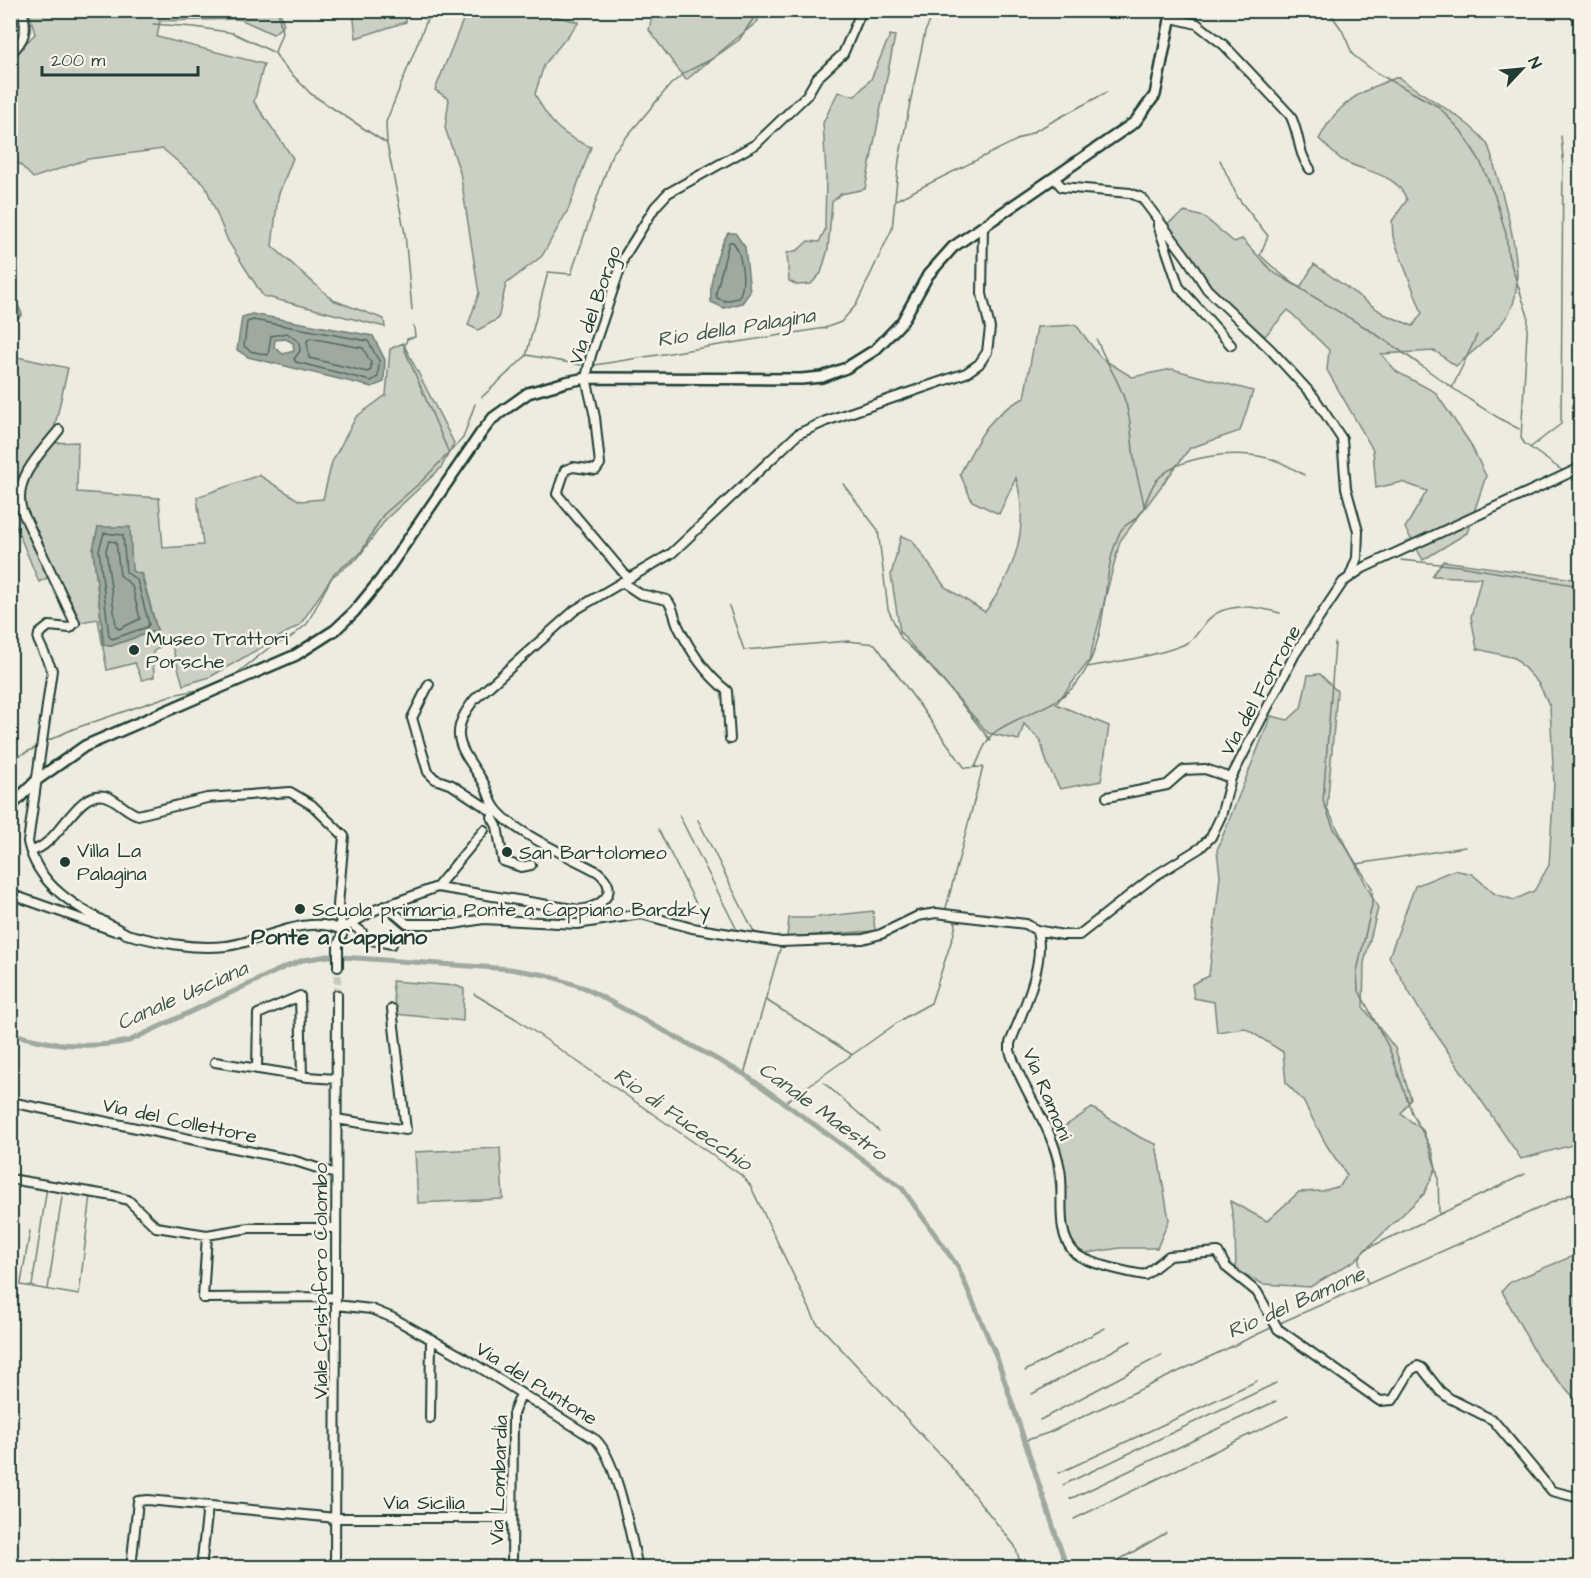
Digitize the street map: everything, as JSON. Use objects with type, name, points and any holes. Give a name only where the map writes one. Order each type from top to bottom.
[{"type":"main road","points":[[10,807],[38,778],[85,746],[296,655],[335,630],[354,612],[381,579],[493,418],[528,393],[586,378],[778,380],[822,377],[846,368],[875,350],[902,322],[941,259],[969,236],[1116,136],[1146,110],[1160,81],[1172,14]]},
{"type":"street","points":[[10,54],[25,37],[27,27],[22,10]]},
{"type":"street","name":"Via del Borgo","points":[[625,580],[557,494],[565,470],[573,467],[596,470],[600,464],[595,417],[586,378],[591,355],[624,257],[655,207],[668,193],[756,144],[807,95],[816,78],[843,54],[862,10]]},
{"type":"street","points":[[1172,14],[1197,24],[1224,45],[1290,115],[1297,128],[1297,145],[1310,170]]},
{"type":"street","points":[[1054,178],[1062,187],[1130,193],[1138,196],[1187,258],[1207,289],[1303,383],[1341,439],[1346,488],[1358,531],[1357,558],[1349,578]]},
{"type":"street","points":[[1157,221],[1179,287],[1231,345]]},
{"type":"street","points":[[531,864],[521,867],[503,861],[497,826],[482,780],[464,755],[459,741],[459,726],[465,711],[475,699],[567,617],[672,553],[798,435],[826,421],[966,373],[979,364],[987,352],[990,328],[982,294],[983,227]]},
{"type":"street","points":[[59,430],[35,461],[18,492],[22,511],[75,621],[73,627],[49,626],[39,634],[38,640],[52,670],[28,834],[31,851],[55,891],[129,935]]},
{"type":"street","name":"Via del Forrone","points":[[1036,930],[1071,936],[1079,935],[1153,878],[1200,848],[1211,837],[1221,816],[1231,778],[1295,654],[1343,582],[1363,568],[1493,506],[1581,468]]},
{"type":"street","points":[[625,580],[640,594],[668,600],[674,608],[676,622],[692,652],[711,678],[727,691],[730,739]]},
{"type":"street","points":[[429,684],[412,718],[428,772],[435,779],[452,785],[513,825],[598,872],[607,882],[609,890],[605,899],[598,906],[579,910],[437,887]]},
{"type":"street","points":[[1107,797],[1167,785],[1184,770],[1205,769],[1231,778]]},
{"type":"street","points":[[31,851],[46,842],[83,802],[92,796],[104,795],[138,815],[207,798],[290,792],[312,806],[344,836],[338,905],[338,967]]},
{"type":"street","points":[[10,894],[129,935],[172,944],[218,947],[243,943],[293,929],[314,926],[339,929],[386,906],[437,887],[459,865],[484,830]]},
{"type":"street","points":[[386,906],[407,924],[454,924],[483,919],[577,924],[641,914],[692,928],[781,942],[863,939],[881,934],[918,916],[936,913],[1026,924],[1036,930]]},
{"type":"street","points":[[351,924],[362,932],[361,938],[392,944]]},
{"type":"street","name":"Via Ramoni","points":[[1036,930],[1038,959],[1029,995],[1010,1043],[1010,1051],[1015,1066],[1044,1119],[1053,1143],[1060,1171],[1064,1231],[1074,1253],[1083,1259],[1145,1275],[1169,1256],[1218,1252],[1226,1267],[1257,1292],[1276,1325],[1380,1401],[1393,1400],[1411,1370],[1418,1366],[1449,1398],[1493,1420],[1552,1491],[1581,1498]]},
{"type":"street","name":"Viale Cristoforo Colombo","points":[[336,1568],[337,995]]},
{"type":"street","points":[[257,1069],[258,1014],[300,996],[302,1076]]},
{"type":"street","points":[[336,1119],[406,1130],[392,1009]]},
{"type":"street","points":[[215,1062],[336,1079]]},
{"type":"street","name":"Via del Collettore","points":[[15,1103],[292,1160],[336,1174]]},
{"type":"street","points":[[10,1179],[29,1180],[128,1200],[156,1227],[207,1235],[249,1228],[336,1228]]},
{"type":"street","name":"Via del Puntone","points":[[207,1235],[203,1298],[336,1301],[371,1310],[431,1339],[565,1419],[602,1446],[617,1484],[638,1568]]},
{"type":"street","points":[[430,1418],[431,1339]]},
{"type":"street","name":"Via Lombardia","points":[[512,1568],[513,1414],[521,1394]]},
{"type":"street","name":"Via Sicilia","points":[[131,1568],[138,1502],[336,1518],[512,1518]]},
{"type":"street","points":[[201,1568],[208,1506]]},
{"type":"shaded area","points":[[467,10],[550,11],[554,16],[579,22],[544,65],[535,94],[557,127],[572,138],[591,147],[569,208],[542,256],[506,284],[498,319],[478,330],[468,325],[479,293],[460,172],[445,128],[449,99],[435,90]]},
{"type":"shaded area","points":[[653,10],[759,11],[758,21],[686,80],[649,30]]},
{"type":"shaded area","points":[[29,11],[280,11],[284,25],[273,34],[240,19],[160,21],[157,37],[264,64],[254,102],[293,158],[278,196],[272,246],[333,300],[384,319],[385,327],[263,296],[228,241],[205,185],[163,149],[88,159],[33,178],[11,155],[11,58],[35,34]]},
{"type":"shaded area","points":[[353,11],[406,11],[406,22],[356,38]]},
{"type":"shaded area","points":[[890,35],[895,36],[865,189],[841,194],[832,202],[828,249],[821,273],[811,284],[797,285],[789,281],[787,253],[798,250],[808,241],[819,242],[825,230],[826,174],[823,123],[838,92],[855,96],[871,79]]},
{"type":"shaded area","points":[[1398,77],[1466,123],[1486,142],[1491,152],[1514,242],[1517,280],[1515,297],[1505,319],[1492,334],[1456,366],[1435,351],[1381,354],[1397,372],[1435,392],[1470,443],[1486,476],[1467,533],[1423,560],[1405,528],[1427,491],[1402,482],[1376,488],[1373,450],[1327,370],[1329,350],[1288,310],[1265,336],[1222,301],[1165,225],[1185,212],[1204,217],[1234,242],[1242,239],[1273,272],[1300,288],[1314,264],[1384,314],[1413,326],[1422,313],[1393,237],[1392,221],[1407,200],[1396,184],[1380,174],[1344,161],[1319,139],[1334,116],[1351,99],[1372,87]]},
{"type":"shaded area","points":[[1076,325],[1101,358],[1132,377],[1172,369],[1253,391],[1240,431],[1190,448],[1120,541],[1089,661],[1056,704],[1109,726],[1101,781],[1060,789],[1048,766],[1040,740],[1024,724],[1019,740],[988,733],[900,632],[891,575],[901,536],[912,540],[945,587],[985,612],[996,597],[1012,565],[1020,532],[1020,496],[1016,478],[999,514],[972,501],[960,474],[979,439],[992,421],[1011,405],[1024,398],[1037,327]]},
{"type":"shaded area","points":[[403,343],[454,443],[441,468],[386,519],[358,558],[332,577],[300,625],[210,677],[183,685],[170,639],[153,652],[154,677],[142,680],[135,663],[107,670],[98,619],[81,622],[57,573],[39,582],[11,515],[10,395],[17,357],[68,368],[51,443],[78,442],[77,492],[159,498],[163,548],[203,545],[197,497],[259,475],[300,501],[323,499],[332,462],[356,417],[386,395],[390,349]],"holes":[[[93,549],[130,561],[132,572],[142,574],[157,630],[111,646],[104,645]]]},
{"type":"shaded area","points":[[1443,561],[1580,580],[1580,1143],[1521,1159],[1419,1009],[1389,957],[1415,886],[1454,870],[1472,874],[1495,894],[1514,900],[1534,891],[1549,865],[1554,783],[1550,707],[1539,684],[1515,658],[1477,649],[1471,617],[1481,578],[1432,576]]},
{"type":"shaded area","points":[[1320,674],[1337,691],[1327,808],[1378,908],[1364,963],[1363,1007],[1395,1048],[1411,1099],[1401,1114],[1423,1130],[1436,1168],[1424,1194],[1354,1261],[1310,1287],[1263,1284],[1236,1270],[1235,1230],[1230,1201],[1267,1221],[1299,1192],[1322,1191],[1340,1186],[1347,1175],[1327,1146],[1303,1101],[1286,1083],[1283,1052],[1245,1028],[1217,1032],[1214,1002],[1194,998],[1192,984],[1209,976],[1220,876],[1217,850],[1271,716],[1288,720],[1301,708],[1308,675]]},
{"type":"shaded area","points":[[873,911],[875,931],[787,937],[789,918]]},
{"type":"shaded area","points":[[392,981],[457,986],[464,989],[463,1021],[396,1014]]},
{"type":"shaded area","points":[[1092,1108],[1141,1138],[1156,1144],[1169,1220],[1157,1248],[1120,1248],[1075,1255],[1062,1234],[1052,1158],[1046,1139]]},
{"type":"shaded area","points":[[500,1148],[503,1199],[418,1203],[415,1152]]},
{"type":"shaded area","points":[[1580,1253],[1580,1404],[1538,1358],[1502,1291],[1510,1282]]},
{"type":"water","points":[[728,233],[735,233],[745,247],[750,292],[742,303],[724,308],[711,302],[711,294],[717,257]]},
{"type":"water","points":[[10,287],[22,314],[11,326],[10,326]]},
{"type":"water","points":[[252,314],[373,336],[385,360],[384,382],[372,387],[248,357],[237,350],[242,317]],"holes":[[[286,339],[293,343],[294,351],[283,354],[274,347],[275,340]]]},
{"type":"water","points":[[98,527],[130,527],[132,571],[141,574],[157,630],[111,646],[104,645],[93,549]]},
{"type":"waterway","points":[[275,52],[282,33],[278,10]]},
{"type":"waterway","points":[[412,310],[405,234],[387,144],[386,122],[431,10]]},
{"type":"waterway","points":[[482,397],[526,356],[548,272],[571,274],[612,154],[671,84],[686,72],[712,59],[739,40],[759,10]]},
{"type":"waterway","name":"Rio della Palagina","points":[[595,365],[825,328],[841,322],[856,305],[892,229],[899,160],[909,108],[925,32],[935,10]]},
{"type":"waterway","points":[[1328,10],[1342,30],[1353,55],[1375,72],[1439,107],[1462,132],[1480,161],[1495,196],[1506,234],[1508,255],[1528,316],[1521,438],[1525,444],[1563,471]]},
{"type":"waterway","points":[[153,24],[233,33],[275,53],[281,63],[311,94],[386,143]]},
{"type":"waterway","points":[[896,200],[1033,132],[1107,92]]},
{"type":"waterway","points":[[1531,447],[1561,424],[1563,157],[1561,136]]},
{"type":"waterway","points":[[1220,160],[1238,198],[1268,236],[1260,255],[1283,276],[1378,336],[1478,405],[1519,429]]},
{"type":"waterway","points":[[414,326],[415,337],[407,339],[404,348],[448,451]]},
{"type":"waterway","points":[[1452,388],[1477,335]]},
{"type":"waterway","points":[[1097,340],[1126,404],[1144,506]]},
{"type":"waterway","name":"Rio della Palagina","points":[[527,355],[581,365]]},
{"type":"waterway","name":"Rio della Palagina","points":[[231,678],[270,647],[290,638],[307,624],[334,573],[360,554],[383,515],[422,481],[463,438],[475,404]]},
{"type":"waterway","points":[[975,767],[986,743],[995,732],[1064,695],[1082,676],[1098,640],[1109,566],[1120,532],[1140,514],[1153,485],[1166,472],[1192,460],[1239,455],[1272,459],[1304,475]]},
{"type":"waterway","points":[[1569,476],[1580,486]]},
{"type":"waterway","points":[[843,484],[878,530],[888,609],[901,638],[937,673],[990,740]]},
{"type":"waterway","points":[[1401,560],[1459,566],[1580,586]]},
{"type":"waterway","points":[[729,606],[744,650],[848,641],[875,644],[965,768],[983,767],[946,908]]},
{"type":"waterway","points":[[1087,667],[1123,661],[1183,645],[1193,638],[1213,615],[1231,608],[1261,608],[1280,613]]},
{"type":"waterway","points":[[1335,643],[1323,801],[1333,827],[1372,888],[1372,905],[1357,971],[1358,989],[1389,1048],[1412,1113],[1432,1150],[1438,1177],[1439,1213]]},
{"type":"waterway","name":"Rio della Palagina","points":[[47,741],[73,729],[172,695],[208,688]]},
{"type":"waterway","name":"Rio della Palagina","points":[[10,760],[35,748]]},
{"type":"waterway","points":[[679,815],[736,928]]},
{"type":"waterway","points":[[698,820],[755,934]]},
{"type":"waterway","points":[[658,829],[708,927]]},
{"type":"waterway","points":[[1357,864],[1465,847]]},
{"type":"waterway","points":[[784,1103],[904,1018],[931,1003],[954,933],[956,923],[951,918]]},
{"type":"waterway","points":[[681,921],[698,925]]},
{"type":"waterway","points":[[744,1074],[780,949]]},
{"type":"waterway","name":"Canale Maestro","points":[[10,1033],[40,1041],[69,1045],[99,1045],[129,1041],[283,968],[303,960],[328,956],[510,969],[546,975],[585,988],[744,1074],[902,1188],[958,1267],[997,1358],[1067,1568]]},
{"type":"waterway","name":"Rio di Fucecchio","points":[[474,994],[516,1019],[741,1175],[750,1185],[816,1322],[948,1463],[1015,1546],[1022,1568]]},
{"type":"waterway","points":[[766,1000],[851,1054]]},
{"type":"waterway","points":[[824,1083],[879,1131]]},
{"type":"waterway","points":[[1368,1283],[1359,1261],[1366,1249],[1525,1174]]},
{"type":"waterway","points":[[32,1286],[47,1187]]},
{"type":"waterway","points":[[48,1289],[63,1190]]},
{"type":"waterway","name":"Rio del Bamone","points":[[1280,1323],[1580,1190]]},
{"type":"waterway","points":[[10,1278],[21,1285],[79,1295],[91,1195]]},
{"type":"waterway","points":[[21,1283],[30,1231]]},
{"type":"waterway","name":"Rio del Bamone","points":[[1024,1441],[1048,1433],[1273,1327]]},
{"type":"waterway","points":[[1025,1371],[1105,1328]]},
{"type":"waterway","points":[[1032,1394],[1131,1341]]},
{"type":"waterway","points":[[1040,1420],[1162,1355]]},
{"type":"waterway","points":[[1059,1473],[1257,1381]]},
{"type":"waterway","points":[[1063,1485],[1276,1383]]},
{"type":"waterway","points":[[1070,1499],[1276,1401]]},
{"type":"waterway","points":[[1074,1519],[1288,1416]]},
{"type":"waterway","points":[[1105,1568],[1166,1533]]},
{"type":"tunnel","points":[[337,995],[338,967]]},
{"type":"place","name":"Museo Trattori Porsche","points":[[134,650]]},
{"type":"place","name":"San Bartolomeo","points":[[507,852]]},
{"type":"place","name":"Villa La Palagina","points":[[65,862]]},
{"type":"place","name":"Scuola primaria Ponte a Cappiano Bardzky","points":[[300,909]]},
{"type":"district","name":"Ponte a Cappiano","points":[[339,936]]},
{"type":"water label","name":"Canale Usciana","points":[[182,995]]}]
